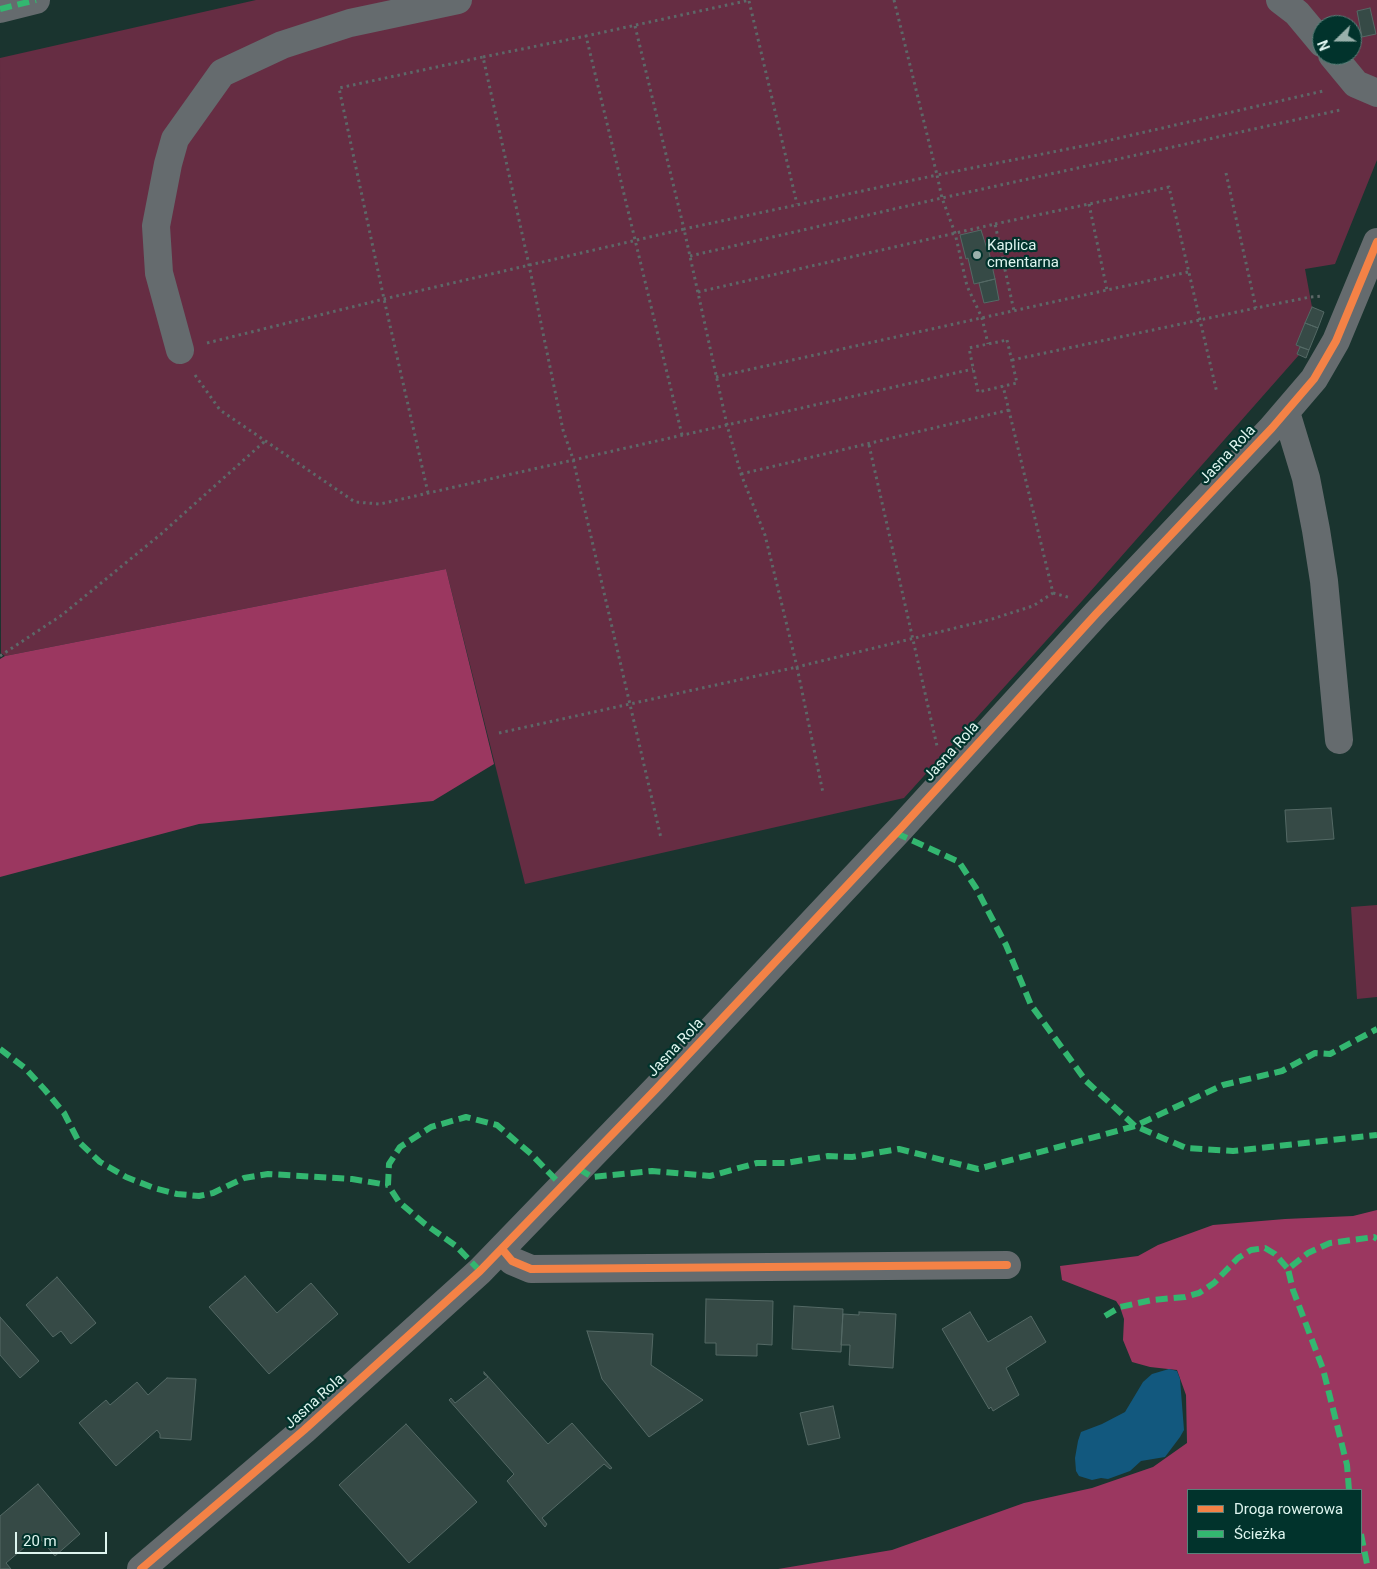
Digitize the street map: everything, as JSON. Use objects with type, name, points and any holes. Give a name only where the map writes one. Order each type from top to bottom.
[{"type":"street","points":[[0,9],[36,0]]},
{"type":"street","points":[[180,350],[159,272],[156,226],[168,164],[175,139],[222,73],[282,45],[350,24],[458,0]]},
{"type":"street","points":[[1280,0],[1297,13],[1312,31]]},
{"type":"street","points":[[1342,65],[1366,89]]},
{"type":"street","name":"Jasna Rola","points":[[142,1569],[304,1430],[426,1321],[502,1249],[901,828],[1096,614],[1286,412],[1314,379],[1336,341],[1377,242]]},
{"type":"street","points":[[1286,412],[1306,478],[1316,530],[1324,581],[1339,740]]},
{"type":"street","points":[[502,1249],[512,1261],[531,1269],[1007,1265]]},
{"type":"path","points":[[428,494],[339,88],[749,0],[797,204]]},
{"type":"path","points":[[894,0],[942,198],[955,233],[967,286],[982,318],[988,344]]},
{"type":"path","points":[[635,26],[684,229],[727,425],[741,474],[765,535],[823,793]]},
{"type":"path","points":[[586,36],[682,435]]},
{"type":"path","points":[[483,57],[563,430],[573,459],[661,838]]},
{"type":"path","points":[[973,369],[380,504],[355,502],[220,410],[180,350],[384,299],[797,204],[937,174],[1366,89]]},
{"type":"path","points":[[690,256],[942,198],[1342,110],[1366,89]]},
{"type":"path","points":[[1226,174],[1256,308]]},
{"type":"path","points":[[698,292],[995,224],[1169,187],[1217,393]]},
{"type":"path","points":[[1089,204],[1107,290]]},
{"type":"path","points":[[995,224],[1014,312]]},
{"type":"path","points":[[716,377],[1188,272]]},
{"type":"path","points":[[1012,360],[1310,297],[1356,293]]},
{"type":"path","points":[[1007,340],[1012,360],[1016,383],[978,392],[969,348],[1007,340]]},
{"type":"path","points":[[499,733],[796,667],[992,619],[1033,606],[1053,593],[1003,386]]},
{"type":"path","points":[[741,474],[869,445],[1009,410]]},
{"type":"path","points":[[0,656],[62,615],[161,534],[266,441]]},
{"type":"path","points":[[869,445],[938,749]]},
{"type":"shaded area","points":[[256,0],[1377,0],[1377,160],[1335,264],[1305,269],[1312,307],[1296,345],[1300,347],[1297,354],[1299,355],[1082,601],[904,798],[525,884],[446,569],[5,656],[1,653],[0,58]]},
{"type":"shaded area","points":[[446,569],[494,764],[433,801],[199,824],[0,877],[0,659],[5,656]]},
{"type":"shaded area","points":[[1377,905],[1377,997],[1357,999],[1351,907]]},
{"type":"shaded area","points":[[1377,1210],[1377,1569],[778,1569],[892,1550],[1024,1503],[1092,1488],[1153,1467],[1187,1443],[1186,1395],[1177,1370],[1150,1367],[1132,1362],[1123,1340],[1124,1319],[1116,1301],[1062,1280],[1060,1266],[1138,1256],[1158,1245],[1213,1225],[1353,1216]]},
{"type":"water","points":[[1169,1369],[1177,1371],[1180,1379],[1184,1430],[1165,1457],[1141,1461],[1130,1471],[1108,1479],[1092,1480],[1079,1476],[1076,1471],[1075,1458],[1081,1432],[1125,1412],[1143,1382],[1152,1374]]},
{"type":"building","points":[[1370,8],[1376,34],[1362,37],[1362,15],[1358,15],[1357,11]]},
{"type":"building","name":"Kaplica cmentarna","points":[[981,230],[989,252],[995,279],[974,284],[960,235]]},
{"type":"building","points":[[995,279],[999,300],[984,303],[979,283]]},
{"type":"building","points":[[1312,307],[1324,312],[1318,328],[1305,323]]},
{"type":"building","points":[[1305,323],[1318,328],[1309,350],[1296,345]]},
{"type":"building","points":[[1300,347],[1309,350],[1306,358],[1297,354]]},
{"type":"building","points":[[1331,808],[1334,839],[1287,842],[1285,810]]},
{"type":"building","points":[[245,1276],[277,1313],[311,1283],[338,1314],[269,1374],[209,1307]]},
{"type":"building","points":[[57,1277],[96,1323],[71,1344],[61,1331],[53,1337],[26,1305]]},
{"type":"building","points":[[706,1299],[773,1301],[772,1345],[757,1344],[757,1356],[716,1355],[716,1343],[705,1343]]},
{"type":"building","points":[[794,1306],[843,1309],[841,1352],[792,1349]]},
{"type":"building","points":[[859,1312],[896,1314],[893,1368],[849,1365],[850,1345],[841,1345],[843,1314],[859,1315]]},
{"type":"building","points":[[970,1312],[988,1342],[1031,1316],[1046,1342],[1006,1368],[1019,1395],[993,1411],[991,1407],[989,1409],[942,1329]]},
{"type":"building","points":[[0,1317],[39,1361],[20,1378],[0,1355]]},
{"type":"building","points":[[587,1331],[653,1334],[651,1365],[703,1400],[649,1437],[602,1379]]},
{"type":"building","points":[[484,1372],[548,1444],[572,1423],[612,1468],[610,1469],[604,1464],[542,1518],[547,1524],[545,1527],[507,1481],[514,1474],[449,1400],[451,1398],[455,1403],[488,1377]]},
{"type":"building","points":[[167,1378],[196,1379],[191,1440],[160,1438],[157,1430],[116,1466],[79,1423],[106,1400],[110,1405],[137,1382],[148,1395]]},
{"type":"building","points":[[833,1406],[840,1438],[808,1445],[800,1413]]},
{"type":"building","points":[[406,1424],[477,1502],[409,1563],[339,1485]]},
{"type":"building","points":[[38,1484],[80,1534],[55,1556],[38,1536],[6,1563],[11,1569],[0,1569],[0,1516]]},
{"type":"marked path","points":[[0,9],[36,0]]},
{"type":"marked path","points":[[896,833],[959,862],[976,888],[1006,945],[1031,1005],[1086,1081],[1135,1126],[1186,1148],[1233,1151],[1377,1135]]},
{"type":"marked path","points":[[579,1169],[592,1177],[652,1171],[710,1176],[757,1163],[786,1163],[828,1156],[852,1157],[899,1149],[978,1169],[1135,1126],[1223,1085],[1282,1071],[1315,1053],[1330,1054],[1377,1029]]},
{"type":"marked path","points":[[0,1049],[25,1068],[45,1090],[64,1113],[79,1142],[100,1162],[126,1177],[154,1188],[177,1194],[199,1196],[213,1193],[244,1178],[268,1174],[352,1179],[388,1185]]},
{"type":"marked path","points":[[480,1271],[456,1246],[425,1224],[399,1202],[388,1185],[389,1164],[400,1147],[431,1127],[466,1117],[497,1125],[531,1154],[562,1186]]},
{"type":"marked path","points":[[1349,1489],[1347,1465],[1323,1369],[1293,1290],[1288,1269],[1308,1253],[1330,1243],[1374,1237],[1377,1239]]},
{"type":"marked path","points":[[1105,1316],[1120,1307],[1199,1293],[1214,1283],[1238,1258],[1251,1250],[1265,1248],[1275,1254],[1288,1269]]},
{"type":"marked path","points":[[1362,1539],[1368,1569]]},
{"type":"cycle path","points":[[141,1569],[304,1430],[480,1271],[656,1089],[901,828],[1096,614],[1272,428],[1314,379],[1336,341],[1377,242]]},
{"type":"cycle path","points":[[502,1249],[512,1261],[531,1269],[1007,1265]]},
{"type":"place","name":"Kaplica cmentarna","points":[[977,255]]}]
